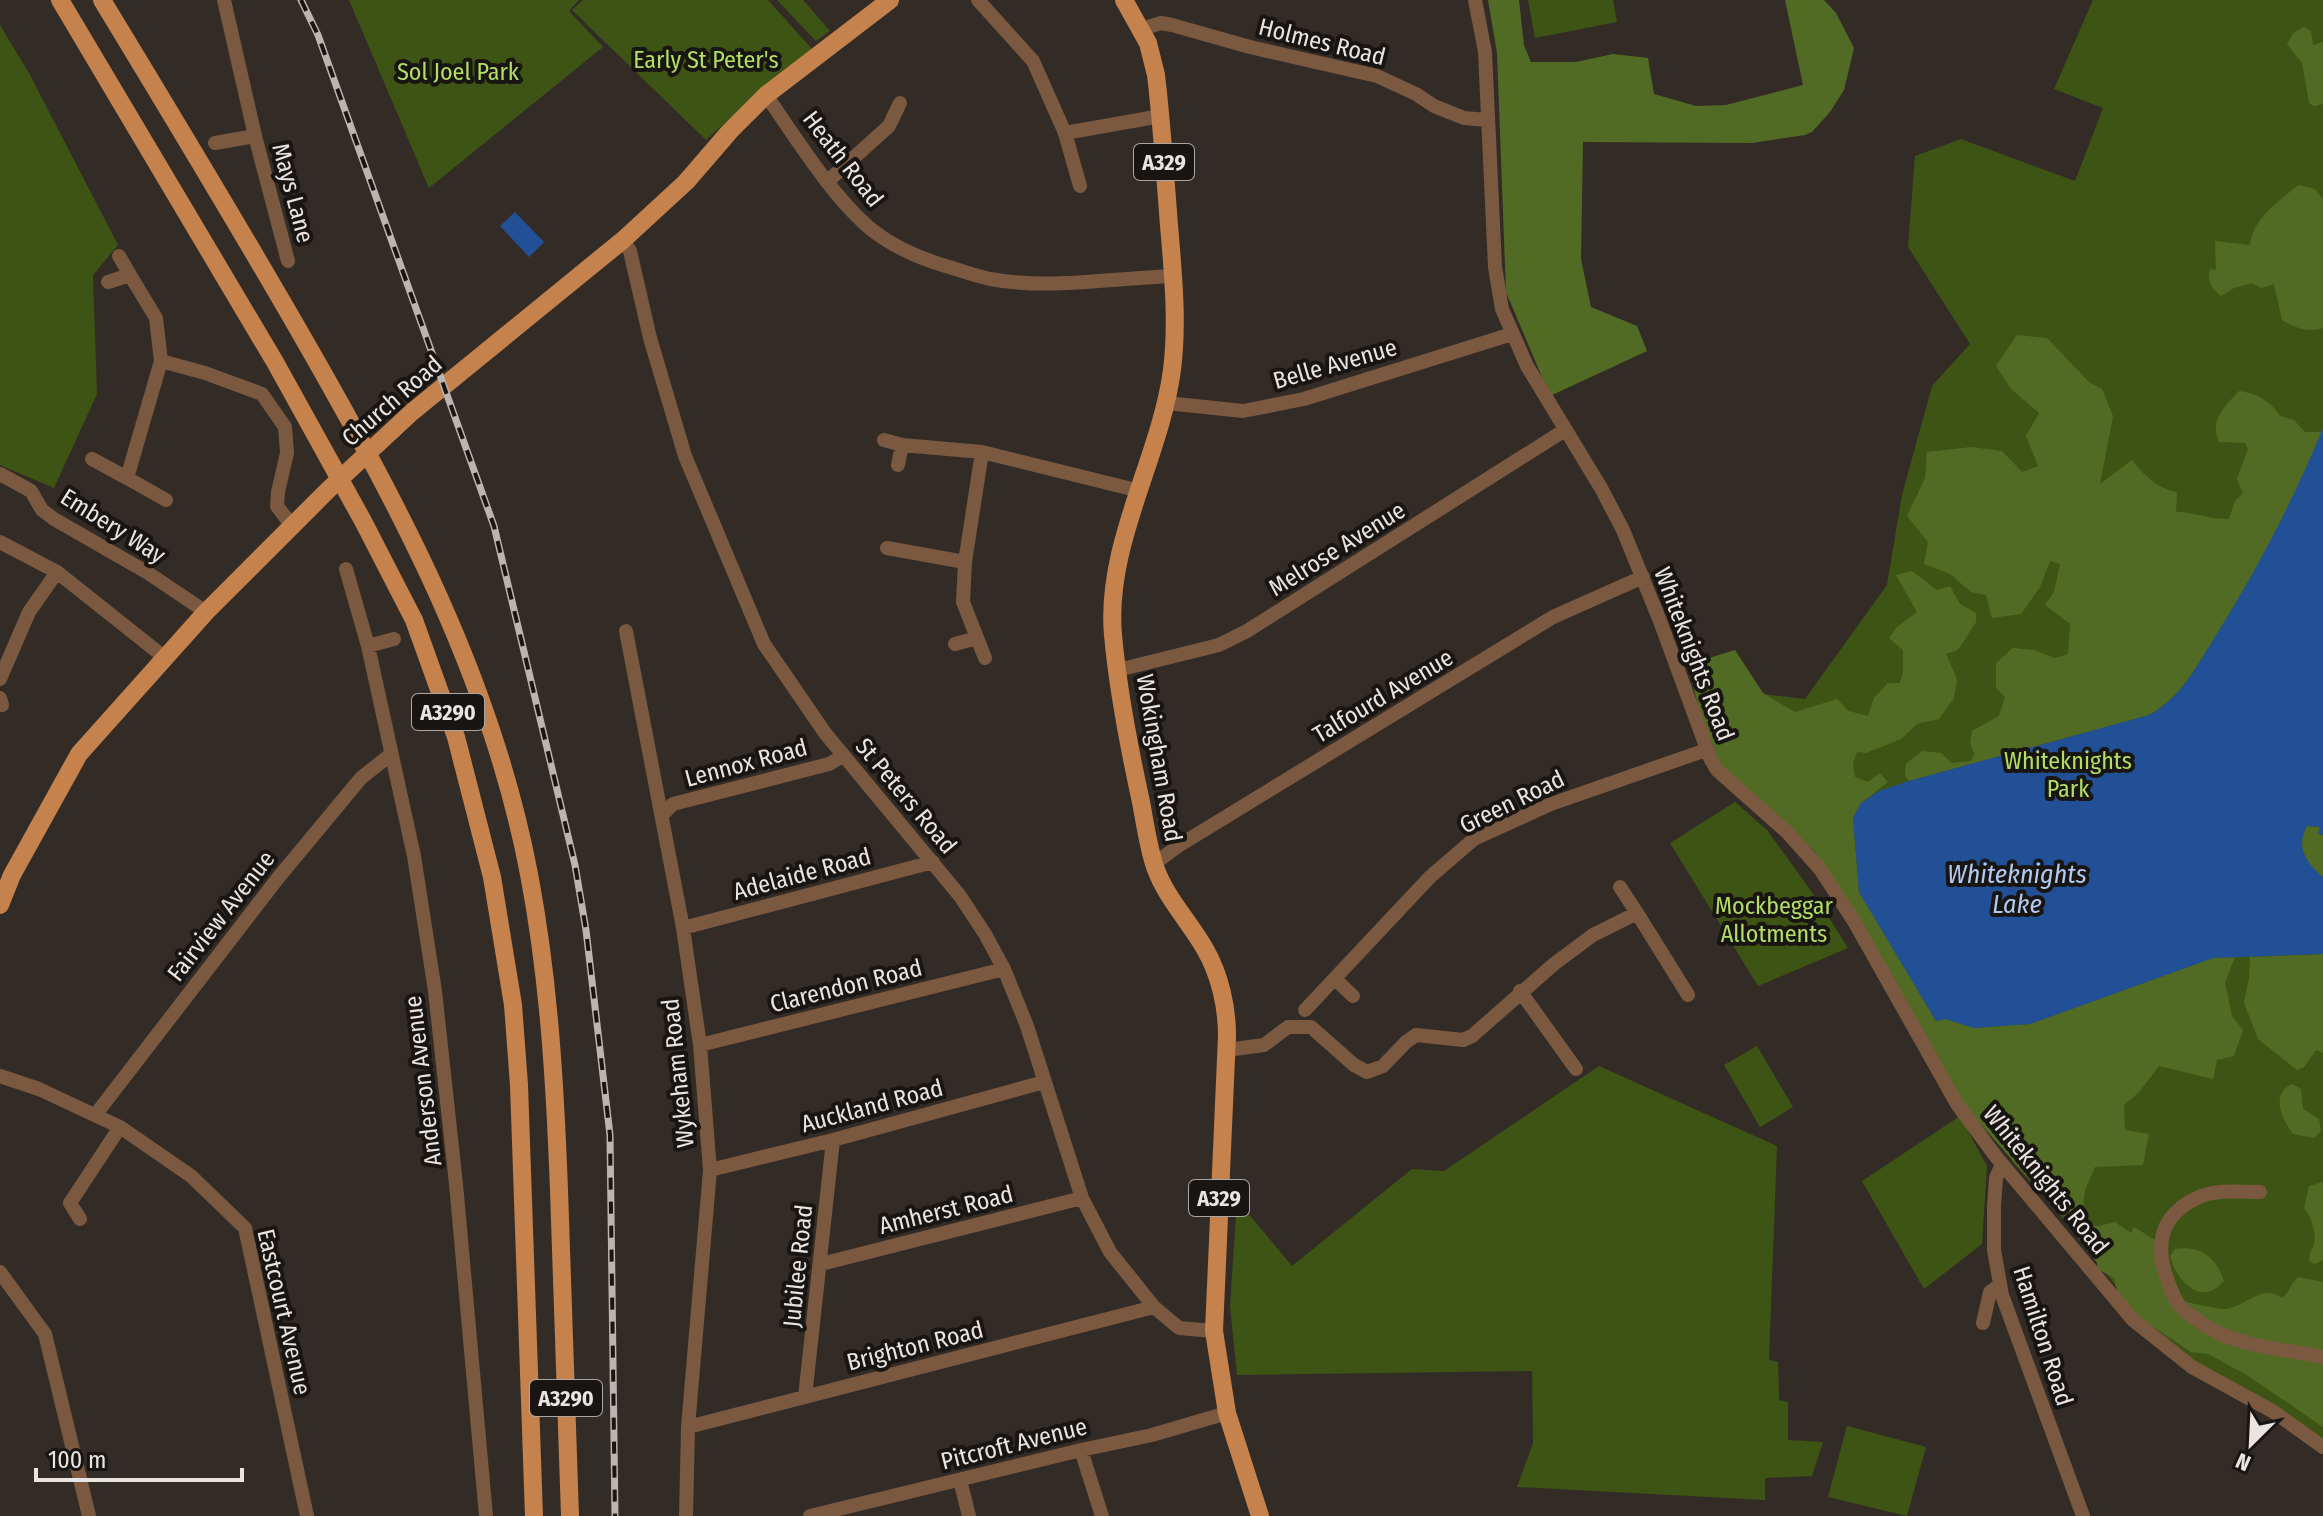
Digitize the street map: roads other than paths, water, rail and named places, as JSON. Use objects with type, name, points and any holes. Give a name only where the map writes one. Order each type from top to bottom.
[{"type":"main road","name":"A3290","points":[[60,0],[251,321],[363,521],[414,620],[456,737],[492,877],[513,1005],[519,1085],[534,1516]]},
{"type":"main road","name":"A3290","points":[[102,0],[270,281],[381,476],[436,587],[492,730],[529,872],[550,1016],[570,1516]]},
{"type":"main road","name":"Church Road","points":[[0,905],[12,875],[79,754],[206,612],[328,490],[412,412],[623,240],[686,182],[766,95],[890,0]]},
{"type":"main road","name":"Wokingham Road","points":[[1124,0],[1151,51],[1156,75],[1174,276],[1174,337],[1166,403],[1121,557],[1112,618],[1131,758],[1154,864],[1170,899],[1207,952],[1219,979],[1226,1019],[1214,1331],[1227,1413],[1260,1516]]},
{"type":"street","name":"Mays Lane","points":[[224,0],[288,261]]},
{"type":"street","points":[[978,0],[1033,61],[1065,133],[1080,186]]},
{"type":"street","name":"Whiteknights Road","points":[[1475,0],[1485,52],[1495,267],[1502,309],[1527,366],[1609,502],[1643,577],[1706,750],[1717,770],[1787,832],[1820,869],[1855,923],[1957,1104],[2002,1164],[2133,1320],[2192,1367],[2274,1412],[2323,1447]]},
{"type":"street","name":"Holmes Road","points":[[1141,29],[1161,23],[1172,25],[1250,47],[1377,76],[1464,118],[1487,120]]},
{"type":"street","name":"Heath Road","points":[[766,95],[828,181],[871,229],[901,250],[990,279],[1038,283],[1174,276]]},
{"type":"street","points":[[828,181],[889,126],[900,103]]},
{"type":"street","points":[[1065,133],[1161,116]]},
{"type":"street","name":"Mays Lane","points":[[215,143],[255,136]]},
{"type":"street","name":"St Peters Road","points":[[623,240],[630,251],[650,338],[685,456],[764,644],[843,756],[960,896],[1004,969],[1027,1026],[1082,1198],[1110,1252],[1154,1307],[1179,1328],[1214,1331]]},
{"type":"street","points":[[119,256],[156,318],[161,361],[127,478]]},
{"type":"street","points":[[108,282],[130,275]]},
{"type":"street","name":"Belle Avenue","points":[[1166,403],[1243,411],[1304,399],[1512,334]]},
{"type":"street","points":[[161,361],[262,394],[285,427],[287,453],[277,506],[292,526]]},
{"type":"street","name":"Melrose Avenue","points":[[1118,670],[1219,645],[1247,631],[1565,430]]},
{"type":"street","points":[[884,440],[902,445],[982,452],[1140,491]]},
{"type":"street","points":[[898,465],[902,445]]},
{"type":"street","points":[[982,452],[965,562],[963,602],[985,658]]},
{"type":"street","points":[[92,459],[166,500]]},
{"type":"street","name":"Embery Way","points":[[0,474],[31,491],[42,510],[54,519],[148,573],[206,612]]},
{"type":"street","points":[[0,542],[57,572],[164,657]]},
{"type":"street","points":[[887,548],[965,562]]},
{"type":"street","name":"Anderson Avenue","points":[[346,569],[368,646],[414,856],[435,991],[486,1516]]},
{"type":"street","points":[[0,679],[29,612],[57,572]]},
{"type":"street","name":"Talfourd Avenue","points":[[1154,864],[1178,846],[1553,617],[1643,577]]},
{"type":"street","name":"Wykeham Road","points":[[626,631],[683,928],[700,1045],[710,1170],[688,1427],[686,1516]]},
{"type":"street","points":[[955,644],[977,638]]},
{"type":"street","points":[[368,646],[394,639]]},
{"type":"street","name":"Green Road","points":[[1305,1010],[1430,877],[1474,839],[1551,804],[1706,750]]},
{"type":"street","name":"Fairview Avenue","points":[[96,1114],[278,878],[361,778],[390,755]]},
{"type":"street","name":"Lennox Road","points":[[663,814],[673,804],[829,764],[843,756]]},
{"type":"street","name":"Adelaide Road","points":[[683,928],[933,862]]},
{"type":"street","points":[[1620,887],[1688,995]]},
{"type":"street","points":[[1227,1050],[1264,1045],[1288,1027],[1311,1027],[1354,1065],[1367,1072],[1383,1066],[1416,1035],[1463,1040],[1472,1036],[1520,991],[1593,935],[1637,913]]},
{"type":"street","name":"Clarendon Road","points":[[700,1045],[1004,969]]},
{"type":"street","points":[[1335,979],[1353,996]]},
{"type":"street","points":[[1520,991],[1576,1069]]},
{"type":"street","name":"Eastcourt Avenue","points":[[0,1076],[39,1089],[120,1127],[191,1176],[245,1228],[307,1516]]},
{"type":"street","name":"Auckland Road","points":[[710,1170],[1044,1082]]},
{"type":"street","points":[[80,1219],[70,1203],[120,1127]]},
{"type":"street","name":"Jubilee Road","points":[[805,1397],[833,1140]]},
{"type":"street","name":"Hamilton Road","points":[[2002,1164],[1996,1178],[1994,1207],[1994,1250],[2000,1285],[2014,1335],[2083,1516]]},
{"type":"street","points":[[2260,1192],[2221,1192],[2199,1196],[2177,1212],[2164,1227],[2160,1240],[2163,1268],[2178,1305],[2206,1326],[2249,1345],[2323,1357]]},
{"type":"street","name":"Amherst Road","points":[[821,1264],[1082,1198]]},
{"type":"street","points":[[0,1272],[45,1334],[89,1516]]},
{"type":"street","points":[[1983,1323],[1990,1292],[2000,1285]]},
{"type":"street","name":"Brighton Road","points":[[688,1427],[1154,1307]]},
{"type":"street","name":"Pitcroft Avenue","points":[[810,1516],[834,1513],[1152,1435],[1227,1413]]},
{"type":"street","points":[[1081,1450],[1102,1516]]},
{"type":"street","points":[[960,1480],[969,1516]]},
{"type":"water","points":[[515,212],[544,242],[529,257],[500,226]]},
{"type":"water","name":"Whiteknights Lake","points":[[2323,428],[2323,835],[2318,833],[2320,827],[2307,826],[2302,848],[2307,860],[2323,877],[2323,954],[2213,958],[2030,1024],[1974,1028],[1945,1019],[1936,1021],[1859,892],[1853,818],[1861,803],[1879,791],[1909,781],[2149,715],[2170,700],[2201,659],[2274,535]]},
{"type":"railway","points":[[301,0],[318,35],[494,526],[575,865],[586,930],[610,1135],[615,1516]]},
{"type":"park label","name":"Early St Peter's","points":[[706,60]]},
{"type":"park label","name":"Sol Joel Park","points":[[458,72]]},
{"type":"park label","name":"Whiteknights Park","points":[[2068,775]]},
{"type":"park label","name":"Mockbeggar Allotments","points":[[1774,920]]}]
